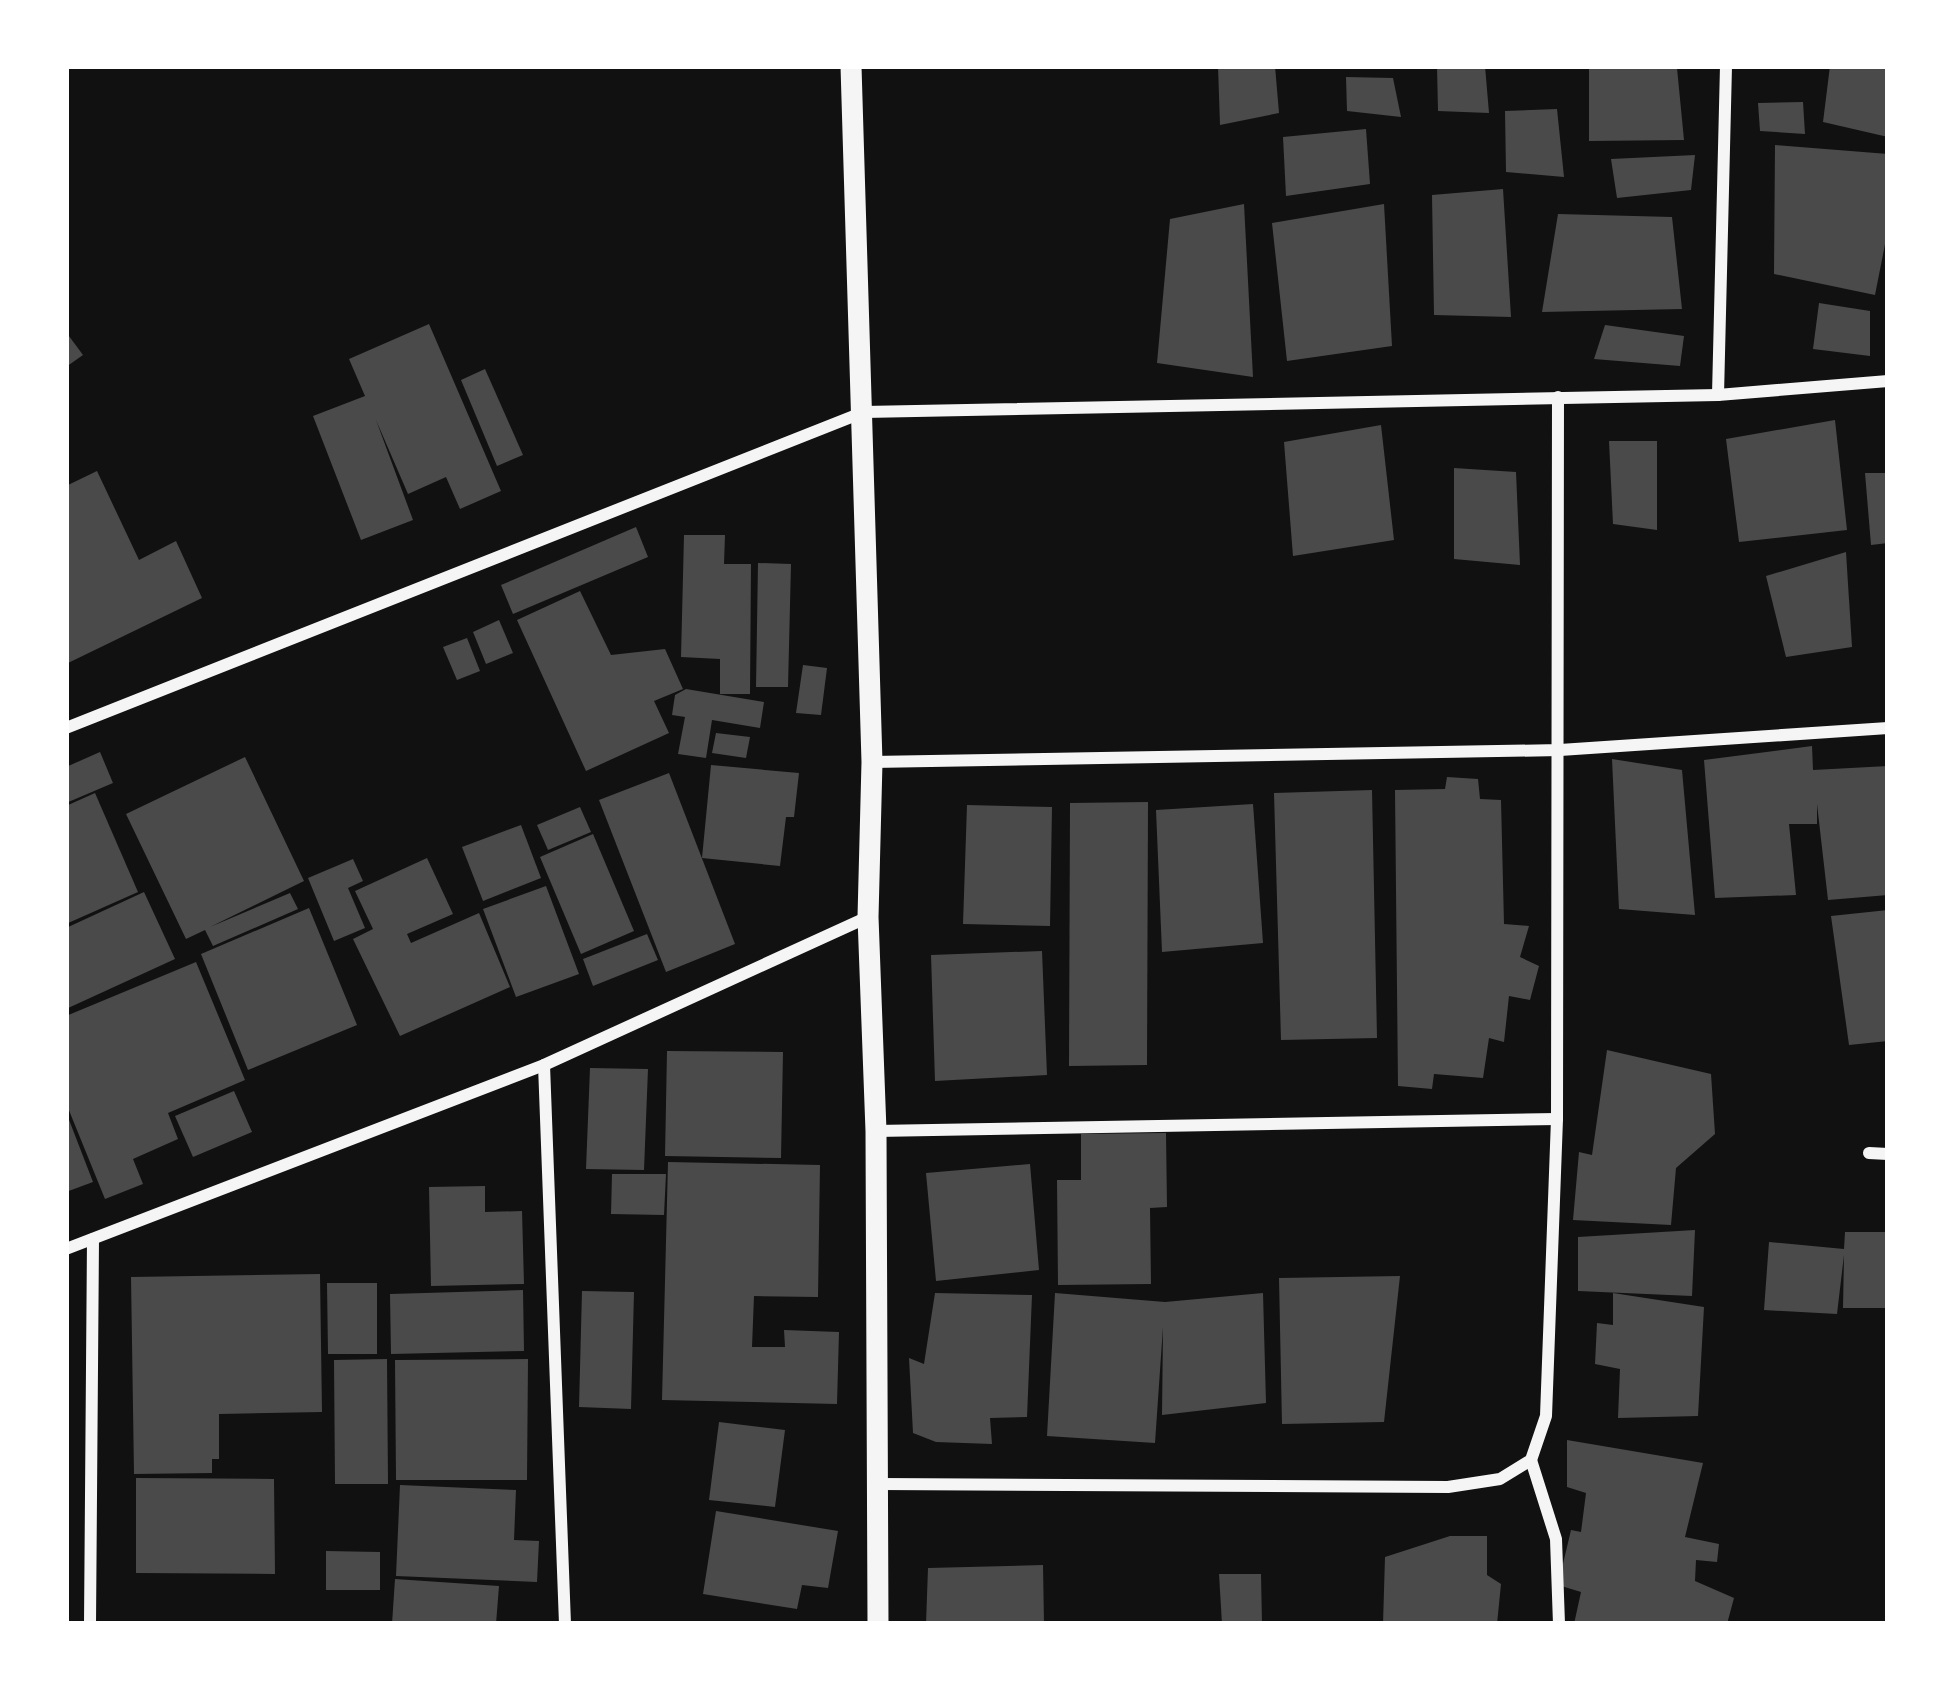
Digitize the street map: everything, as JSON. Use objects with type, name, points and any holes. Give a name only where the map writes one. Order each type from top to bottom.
[{"type":"street","points":[[851,66],[872,762],[868,917],[876,1131],[878,1624]]},
{"type":"street","points":[[1718,395],[1726,66]]},
{"type":"street","points":[[66,728],[864,412],[1718,395],[1888,381]]},
{"type":"street","points":[[1558,397],[1557,1119],[1546,1416],[1531,1460],[1556,1539],[1558,1624]]},
{"type":"street","points":[[872,762],[1560,751],[1888,728]]},
{"type":"street","points":[[66,1249],[544,1066],[868,917]]},
{"type":"street","points":[[544,1066],[565,1624]]},
{"type":"street","points":[[876,1131],[1557,1119]]},
{"type":"street","points":[[1868,1154],[1888,1154]]},
{"type":"street","points":[[90,1624],[93,1238]]},
{"type":"street","points":[[879,1484],[1448,1487],[1500,1479],[1531,1460]]},
{"type":"building","points":[[1218,66],[1275,66],[1279,113],[1220,125]]},
{"type":"building","points":[[1437,66],[1485,66],[1489,113],[1438,111]]},
{"type":"building","points":[[1589,66],[1677,68],[1684,140],[1589,141]]},
{"type":"building","points":[[1830,66],[1888,66],[1888,137],[1823,122]]},
{"type":"building","points":[[1346,77],[1393,78],[1401,117],[1347,111]]},
{"type":"building","points":[[1803,102],[1805,134],[1760,131],[1758,103]]},
{"type":"building","points":[[1557,109],[1564,177],[1506,172],[1505,111]]},
{"type":"building","points":[[1366,129],[1370,184],[1286,196],[1283,137]]},
{"type":"building","points":[[1775,145],[1888,154],[1888,229],[1875,295],[1774,274]]},
{"type":"building","points":[[1695,155],[1691,190],[1617,198],[1611,159]]},
{"type":"building","points":[[1503,189],[1511,317],[1434,315],[1432,195]]},
{"type":"building","points":[[1244,204],[1253,377],[1157,363],[1170,219]]},
{"type":"building","points":[[1384,204],[1392,346],[1287,361],[1272,223]]},
{"type":"building","points":[[1558,214],[1672,217],[1682,309],[1542,312]]},
{"type":"building","points":[[1819,303],[1870,311],[1870,356],[1813,349]]},
{"type":"building","points":[[429,324],[501,491],[460,509],[446,477],[408,494],[376,420],[413,520],[361,540],[313,416],[365,396],[349,359]]},
{"type":"building","points":[[1605,325],[1684,336],[1680,366],[1594,359]]},
{"type":"building","points":[[66,332],[83,355],[66,367]]},
{"type":"building","points":[[485,369],[523,455],[497,466],[461,380]]},
{"type":"building","points":[[1835,420],[1847,530],[1739,542],[1726,439]]},
{"type":"building","points":[[1381,425],[1394,540],[1293,556],[1284,442]]},
{"type":"building","points":[[1609,441],[1657,441],[1657,530],[1613,524]]},
{"type":"building","points":[[1454,468],[1516,472],[1520,565],[1454,559]]},
{"type":"building","points":[[97,471],[139,560],[176,541],[202,598],[66,664],[66,486]]},
{"type":"building","points":[[1865,473],[1888,473],[1888,543],[1871,545]]},
{"type":"building","points":[[636,527],[648,557],[513,614],[501,585]]},
{"type":"building","points":[[684,535],[725,535],[724,564],[751,564],[750,694],[720,694],[720,659],[681,657]]},
{"type":"building","points":[[1846,552],[1852,647],[1786,657],[1766,576]]},
{"type":"building","points":[[758,563],[791,564],[788,687],[756,687]]},
{"type":"building","points":[[580,591],[611,655],[665,649],[683,689],[654,701],[669,733],[586,771],[517,620]]},
{"type":"building","points":[[499,620],[513,653],[486,664],[473,632]]},
{"type":"building","points":[[467,638],[480,671],[457,680],[443,647]]},
{"type":"building","points":[[803,665],[827,668],[821,715],[796,713]]},
{"type":"building","points":[[686,689],[764,702],[760,728],[712,720],[706,758],[678,754],[685,717],[672,715],[675,695]]},
{"type":"building","points":[[716,733],[750,737],[746,758],[712,753]]},
{"type":"building","points":[[1812,746],[1813,770],[1888,766],[1888,895],[1828,900],[1817,804],[1817,824],[1789,824],[1796,895],[1715,898],[1704,760]]},
{"type":"building","points":[[100,752],[113,783],[66,803],[66,767]]},
{"type":"building","points":[[245,757],[304,881],[210,927],[290,893],[298,909],[213,946],[205,930],[186,939],[126,814]]},
{"type":"building","points":[[1612,759],[1682,770],[1695,915],[1619,909]]},
{"type":"building","points":[[711,765],[799,773],[794,817],[786,817],[780,866],[702,858]]},
{"type":"building","points":[[669,773],[735,944],[666,972],[599,800]]},
{"type":"building","points":[[1447,777],[1478,779],[1480,799],[1501,800],[1504,924],[1529,926],[1520,957],[1539,966],[1530,1000],[1509,996],[1504,1042],[1489,1038],[1483,1078],[1434,1074],[1432,1089],[1398,1086],[1395,790],[1445,789]]},
{"type":"building","points":[[1372,790],[1377,1038],[1281,1040],[1274,793]]},
{"type":"building","points":[[95,793],[138,892],[66,924],[66,806]]},
{"type":"building","points":[[1148,802],[1147,1065],[1069,1066],[1070,803]]},
{"type":"building","points":[[1253,804],[1263,943],[1162,952],[1156,810]]},
{"type":"building","points":[[967,805],[1052,807],[1050,926],[963,924]]},
{"type":"building","points":[[580,807],[591,832],[548,850],[537,825]]},
{"type":"building","points":[[521,825],[541,878],[483,901],[462,847]]},
{"type":"building","points":[[593,834],[634,931],[581,954],[540,857]]},
{"type":"building","points":[[427,858],[453,914],[407,934],[411,943],[479,913],[510,987],[400,1036],[353,939],[373,929],[355,891]]},
{"type":"building","points":[[353,859],[363,881],[348,888],[365,928],[334,941],[308,878]]},
{"type":"building","points":[[546,886],[579,974],[516,997],[483,909]]},
{"type":"building","points":[[144,892],[175,959],[66,1009],[66,928]]},
{"type":"building","points":[[309,908],[357,1025],[248,1070],[201,954]]},
{"type":"building","points":[[1888,910],[1888,1041],[1849,1045],[1831,916]]},
{"type":"building","points":[[647,934],[658,960],[593,986],[583,959]]},
{"type":"building","points":[[1042,951],[1047,1075],[935,1081],[931,955]]},
{"type":"building","points":[[196,962],[245,1080],[168,1113],[178,1139],[133,1159],[143,1184],[105,1199],[66,1103],[66,1016]]},
{"type":"building","points":[[1607,1050],[1711,1074],[1715,1134],[1676,1168],[1671,1225],[1573,1220],[1579,1152],[1592,1155]]},
{"type":"building","points":[[667,1051],[783,1052],[781,1158],[665,1156]]},
{"type":"building","points":[[590,1068],[648,1069],[644,1170],[586,1169]]},
{"type":"building","points":[[234,1091],[252,1132],[193,1157],[175,1116]]},
{"type":"building","points":[[66,1112],[93,1182],[66,1192]]},
{"type":"building","points":[[1166,1133],[1167,1207],[1150,1208],[1151,1284],[1058,1285],[1057,1180],[1081,1180],[1081,1134]]},
{"type":"building","points":[[668,1162],[820,1165],[818,1297],[754,1296],[752,1347],[785,1347],[784,1330],[839,1332],[837,1404],[662,1400]]},
{"type":"building","points":[[1030,1164],[1039,1270],[936,1281],[926,1173]]},
{"type":"building","points":[[612,1174],[666,1174],[664,1215],[611,1214]]},
{"type":"building","points":[[485,1186],[485,1212],[522,1211],[524,1284],[431,1286],[429,1187]]},
{"type":"building","points":[[1695,1230],[1692,1296],[1578,1291],[1578,1237]]},
{"type":"building","points":[[1845,1232],[1888,1232],[1888,1308],[1843,1308],[1844,1255],[1837,1314],[1764,1310],[1769,1242],[1844,1249]]},
{"type":"building","points":[[320,1274],[322,1412],[219,1414],[219,1459],[212,1459],[212,1473],[134,1474],[131,1277]]},
{"type":"building","points":[[1400,1276],[1384,1422],[1282,1424],[1279,1278]]},
{"type":"building","points":[[327,1283],[377,1283],[377,1354],[328,1354]]},
{"type":"building","points":[[523,1290],[524,1351],[391,1354],[390,1294]]},
{"type":"building","points":[[582,1291],[634,1292],[631,1409],[579,1407]]},
{"type":"building","points":[[935,1293],[1032,1295],[1027,1417],[990,1418],[992,1444],[936,1442],[913,1433],[909,1358],[924,1364]]},
{"type":"building","points":[[1055,1293],[1165,1302],[1263,1293],[1266,1403],[1162,1415],[1163,1327],[1155,1443],[1047,1436]]},
{"type":"building","points":[[1613,1293],[1704,1307],[1698,1416],[1618,1418],[1620,1369],[1595,1364],[1597,1323],[1613,1325]]},
{"type":"building","points":[[387,1359],[388,1484],[335,1484],[334,1360]]},
{"type":"building","points":[[528,1359],[527,1480],[396,1480],[395,1360]]},
{"type":"building","points":[[719,1422],[785,1430],[775,1507],[709,1500]]},
{"type":"building","points":[[1567,1440],[1703,1463],[1685,1537],[1719,1544],[1717,1562],[1696,1560],[1695,1581],[1734,1598],[1727,1624],[1574,1624],[1581,1592],[1558,1585],[1571,1530],[1581,1532],[1586,1493],[1567,1487]]},
{"type":"building","points":[[136,1478],[274,1479],[275,1574],[136,1573]]},
{"type":"building","points":[[400,1485],[516,1490],[514,1540],[539,1541],[537,1582],[396,1576]]},
{"type":"building","points":[[716,1511],[838,1531],[828,1588],[802,1585],[797,1609],[703,1594]]},
{"type":"building","points":[[1450,1536],[1487,1536],[1487,1575],[1501,1584],[1497,1624],[1383,1624],[1385,1557]]},
{"type":"building","points":[[326,1551],[380,1552],[380,1590],[326,1590]]},
{"type":"building","points":[[1043,1565],[1044,1624],[926,1624],[928,1568]]},
{"type":"building","points":[[1219,1574],[1261,1574],[1262,1624],[1222,1624]]},
{"type":"building","points":[[395,1579],[499,1586],[496,1624],[392,1624]]}]
